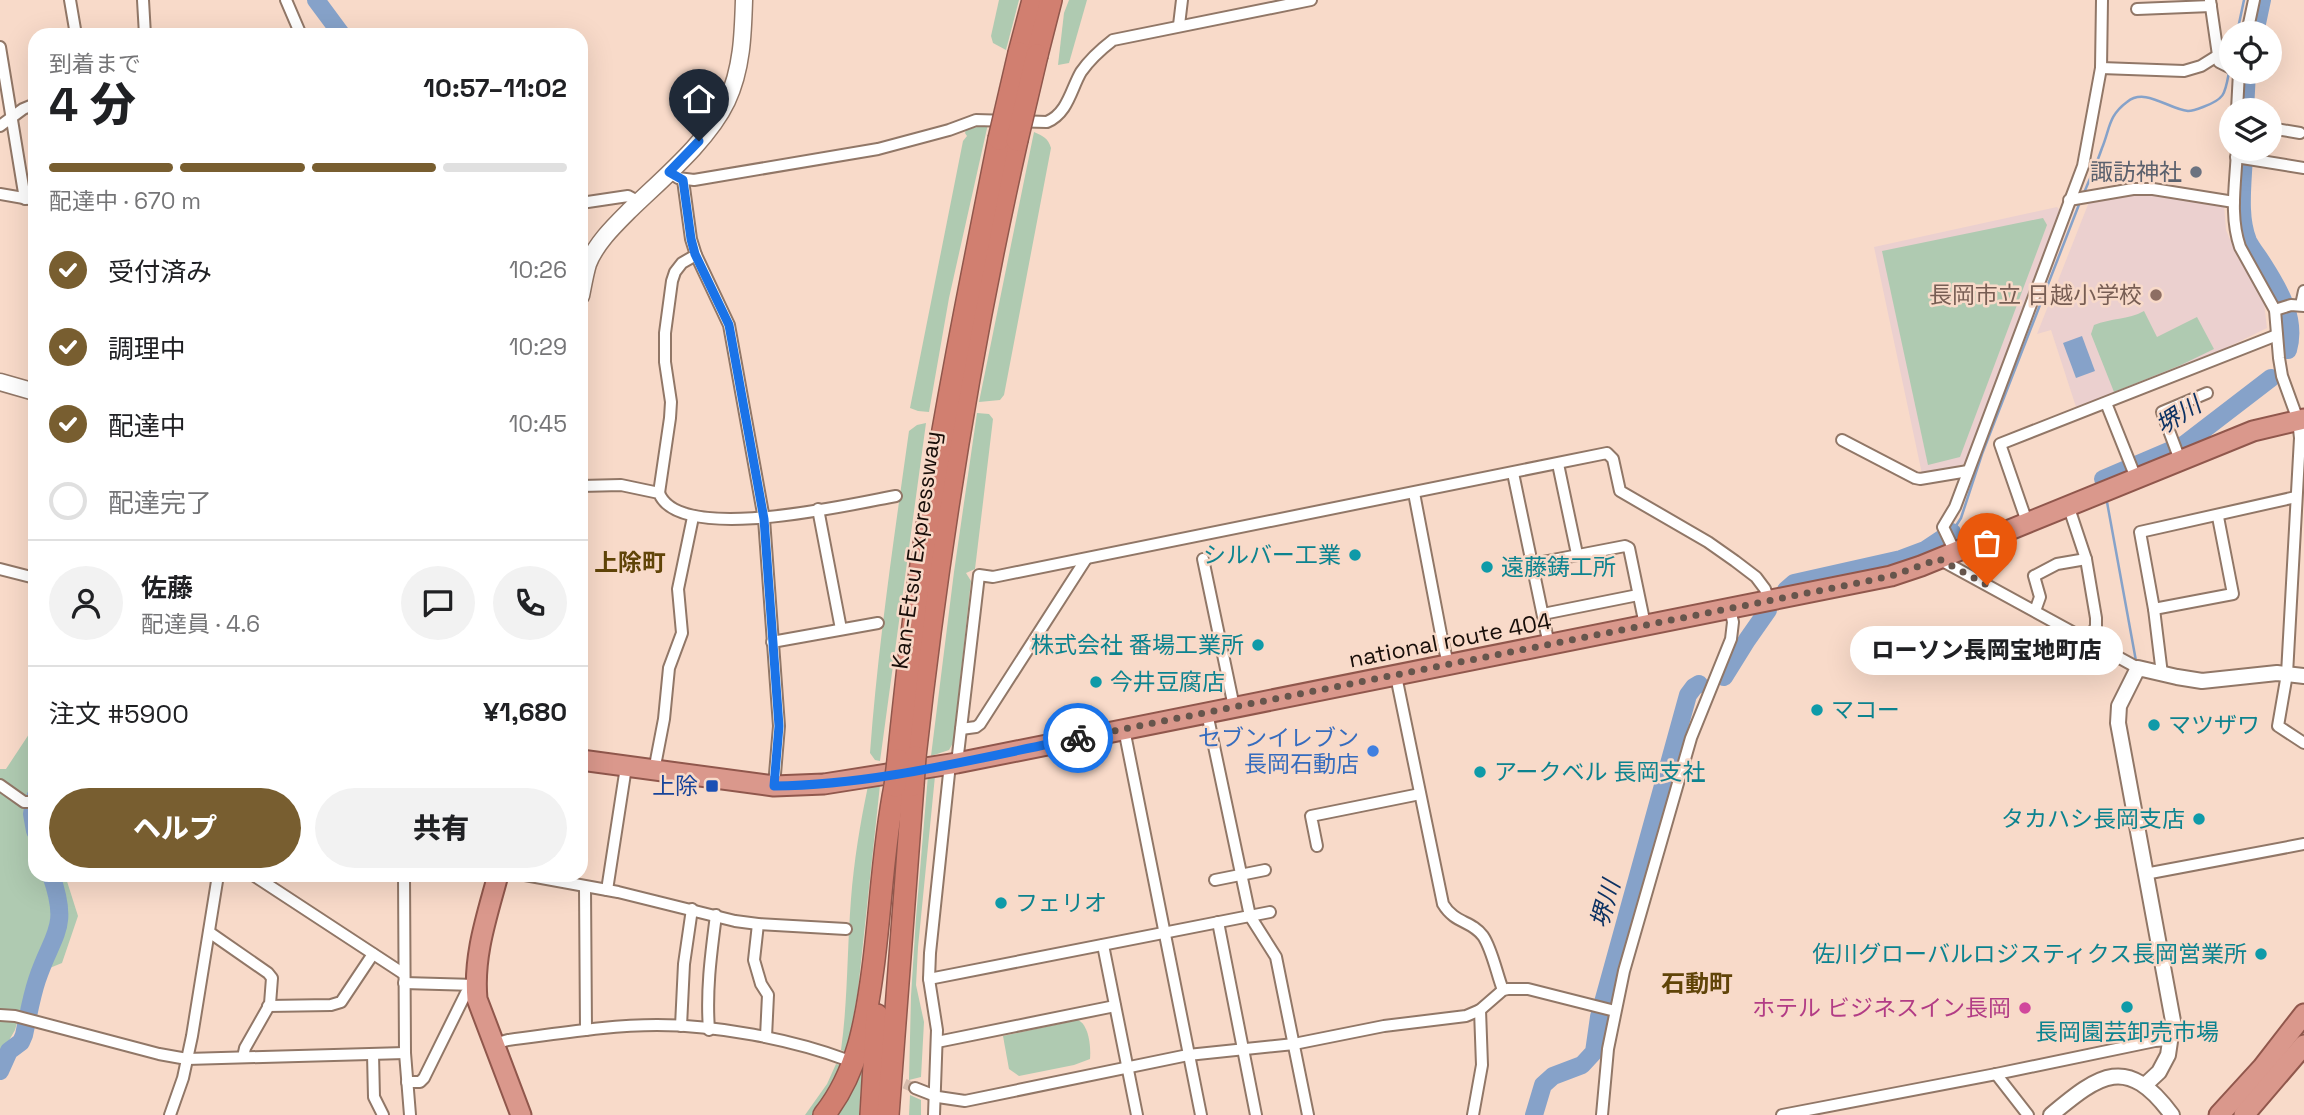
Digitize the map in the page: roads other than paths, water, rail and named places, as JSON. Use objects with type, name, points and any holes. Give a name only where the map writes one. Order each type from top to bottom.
[{"type":"highway","name":"Kan-Etsu Expressway","points":[[871,1115],[881,951],[907,758],[927,652],[952,476],[1008,140],[1028,54],[1033,0]]},
{"type":"highway","name":"Kan-Etsu Expressway","points":[[1028,54],[1051,0]]},
{"type":"highway","name":"national route 404","points":[[588,761],[774,786],[824,784],[953,763],[1396,676],[1891,576],[1947,546],[2027,522],[2177,453],[2301,420]]},
{"type":"highway","name":"Kan-Etsu Expressway","points":[[888,1115],[906,856],[904,786]]},
{"type":"highway","points":[[824,1115],[849,1075],[864,1027],[888,820],[904,786]]},
{"type":"highway","points":[[900,1115],[906,856]]},
{"type":"highway","points":[[496,882],[478,951],[475,985],[477,999],[521,1115]]},
{"type":"highway","points":[[2220,1115],[2262,1068],[2304,1014]]},
{"type":"highway","points":[[2244,1115],[2304,1045]]},
{"type":"main road","points":[[588,265],[599,245],[639,202],[676,176],[712,126],[727,100],[739,67],[744,0]]},
{"type":"main road","points":[[0,382],[28,390]]},
{"type":"street","points":[[70,0],[75,28]]},
{"type":"street","points":[[143,0],[145,28]]},
{"type":"street","points":[[286,0],[298,28]]},
{"type":"street","points":[[1179,26],[1182,0]]},
{"type":"street","points":[[774,786],[779,726],[764,519],[729,325],[695,254],[676,176],[694,180],[878,149],[976,120],[1047,122],[1063,109],[1080,74],[1099,50],[1113,40],[1311,0]]},
{"type":"street","points":[[2102,0],[2101,68],[2083,166],[1955,507],[1943,523],[1947,546],[2035,611],[2138,668],[2202,681],[2255,674],[2304,676]]},
{"type":"street","points":[[2250,21],[2254,0]]},
{"type":"street","points":[[2137,9],[2210,3],[2219,60]]},
{"type":"street","points":[[0,47],[28,190]]},
{"type":"street","points":[[2101,68],[2184,71],[2201,66],[2217,56]]},
{"type":"street","points":[[0,126],[28,108]]},
{"type":"street","points":[[2282,130],[2300,133]]},
{"type":"street","points":[[2236,161],[2234,228],[2240,247],[2275,310],[2282,376],[2301,420],[2287,674],[2278,726],[2304,743]]},
{"type":"street","points":[[2272,161],[2304,168]]},
{"type":"street","points":[[2069,200],[2153,189],[2234,202]]},
{"type":"street","points":[[0,194],[28,200]]},
{"type":"street","points":[[588,202],[628,195],[639,202]]},
{"type":"street","points":[[695,254],[675,272],[665,333],[665,362],[671,402],[659,493],[665,503],[693,517],[764,519],[896,496]]},
{"type":"street","points":[[2275,310],[2291,305],[2303,305],[2304,290]]},
{"type":"street","points":[[2027,522],[2000,444],[2277,334]]},
{"type":"street","points":[[2177,453],[2162,412],[2207,393]]},
{"type":"street","points":[[2106,402],[2133,471]]},
{"type":"street","points":[[1842,440],[1915,478],[1968,471]]},
{"type":"street","points":[[934,1115],[937,1042],[929,979],[932,927],[953,763],[961,729],[979,575],[993,577],[1086,559],[1607,453],[1613,459],[1620,491],[1709,542],[1735,561],[1756,577],[1765,589],[1769,601]]},
{"type":"street","points":[[1558,464],[1577,555]]},
{"type":"street","points":[[1513,473],[1549,645]]},
{"type":"street","points":[[588,486],[621,485],[659,493]]},
{"type":"street","points":[[1414,493],[1448,664]]},
{"type":"street","points":[[2162,674],[2154,609],[2140,533],[2296,497]]},
{"type":"street","points":[[2068,505],[2087,559],[2096,622],[2089,641]]},
{"type":"street","points":[[818,509],[841,629]]},
{"type":"street","points":[[654,771],[664,719],[669,667],[682,633],[678,589],[693,517]]},
{"type":"street","points":[[2154,609],[2233,594],[2218,517]]},
{"type":"street","points":[[1532,564],[1625,546],[1629,548],[1645,625]]},
{"type":"street","points":[[961,729],[980,724],[1086,559]]},
{"type":"street","points":[[1203,559],[1234,708]]},
{"type":"street","points":[[2035,611],[2040,597],[2034,576],[2057,564],[2087,559]]},
{"type":"street","points":[[0,569],[28,576]]},
{"type":"street","points":[[1542,614],[1638,595]]},
{"type":"street","points":[[1602,1115],[1611,1010],[1691,737],[1731,639],[1733,622],[1730,609]]},
{"type":"street","points":[[772,642],[878,623]]},
{"type":"street","points":[[2138,668],[2119,706],[2118,723],[2173,1021],[2168,1055],[2160,1072],[2145,1085]]},
{"type":"street","points":[[1396,676],[1443,904],[1455,919],[1475,928],[1483,936],[1503,990]]},
{"type":"street","points":[[1207,713],[1250,916],[1276,957],[1308,1115]]},
{"type":"street","points":[[1124,729],[1200,1115]]},
{"type":"street","points":[[607,890],[626,767]]},
{"type":"street","points":[[0,785],[28,802]]},
{"type":"street","points":[[1317,846],[1311,816],[1420,793]]},
{"type":"street","points":[[2145,874],[2304,844]]},
{"type":"street","points":[[1215,880],[1265,870]]},
{"type":"street","points":[[170,1115],[187,1059],[217,882]]},
{"type":"street","points":[[264,882],[373,954],[404,979],[475,985]]},
{"type":"street","points":[[404,882],[405,1053],[410,1115]]},
{"type":"street","points":[[560,882],[758,924],[846,929]]},
{"type":"street","points":[[585,887],[586,1030]]},
{"type":"street","points":[[681,1026],[684,964],[692,909]]},
{"type":"street","points":[[929,979],[1270,912]]},
{"type":"street","points":[[709,1030],[708,968],[716,915]]},
{"type":"street","points":[[1218,922],[1256,1115]]},
{"type":"street","points":[[758,924],[754,960],[761,984],[768,995],[766,1037]]},
{"type":"street","points":[[209,932],[272,978],[268,1006],[244,1048],[243,1057]]},
{"type":"street","points":[[1103,945],[1137,1115]]},
{"type":"street","points":[[268,1006],[322,1006],[341,1002],[373,954]]},
{"type":"street","points":[[407,1082],[419,1082],[424,1078],[466,993],[475,985]]},
{"type":"street","points":[[915,1088],[965,1101],[1188,1055],[1294,1044],[1384,1026],[1454,1018],[1480,1010],[1503,990],[1518,988],[1611,1010]]},
{"type":"street","points":[[937,1042],[1115,1006]]},
{"type":"street","points":[[1473,1115],[1482,1065],[1480,1010]]},
{"type":"street","points":[[0,1015],[23,1018],[187,1059],[405,1053]]},
{"type":"street","points":[[494,1044],[586,1030],[681,1026],[766,1037],[846,1060]]},
{"type":"street","points":[[1782,1115],[2169,1040]]},
{"type":"street","points":[[373,1054],[374,1097],[383,1115]]},
{"type":"street","points":[[1996,1074],[2028,1115]]},
{"type":"street","points":[[2051,1115],[2095,1081],[2108,1077],[2121,1077],[2145,1085],[2157,1094],[2172,1115]]},
{"type":"water","points":[[2082,336],[2095,371],[2076,378],[2063,343]]},
{"type":"waterway","points":[[316,0],[337,28]]},
{"type":"waterway","points":[[2240,21],[2244,0]]},
{"type":"waterway","name":"堺川","points":[[2258,21],[2262,0]]},
{"type":"waterway","points":[[2084,193],[2113,118],[2127,102],[2141,97],[2188,111],[2196,110],[2220,98],[2226,84]]},
{"type":"waterway","name":"堺川","points":[[2246,84],[2246,98]]},
{"type":"waterway","name":"堺川","points":[[2244,161],[2242,207],[2245,230],[2250,244],[2285,305],[2290,327],[2288,350]]},
{"type":"waterway","points":[[1952,532],[1961,518],[1982,454],[2080,202]]},
{"type":"waterway","name":"堺川","points":[[2103,479],[2185,444],[2271,378]]},
{"type":"waterway","points":[[2107,502],[2136,661]]},
{"type":"waterway","name":"堺川","points":[[1786,590],[1794,583],[1901,559],[1925,550],[1952,532]]},
{"type":"waterway","name":"堺川","points":[[1724,677],[1768,610]]},
{"type":"waterway","name":"堺川","points":[[1534,1115],[1543,1085],[1553,1076],[1582,1065],[1594,1052],[1599,1017],[1688,695],[1699,684]]},
{"type":"waterway","points":[[0,1071],[9,1051],[21,1042],[24,1035],[37,980],[57,930],[59,907],[53,882]]},
{"type":"tunnel","points":[[849,1061],[915,1088]]},
{"type":"place","name":"諏訪神社","points":[[2196,172]]},
{"type":"place","name":"長岡市立 日越小学校","points":[[2156,295]]},
{"type":"place","name":"シルバー工業","points":[[1355,555]]},
{"type":"place","name":"遠藤鋳工所","points":[[1487,567]]},
{"type":"place","name":"ローソン長岡宝地町店","points":[[1987,585]]},
{"type":"place","name":"株式会社 番場工業所","points":[[1258,645]]},
{"type":"place","name":"今井豆腐店","points":[[1096,682]]},
{"type":"place","name":"マコー","points":[[1817,710]]},
{"type":"place","name":"マツザワ","points":[[2154,725]]},
{"type":"place","name":"セブンイレブン 長岡石動店","points":[[1373,751]]},
{"type":"place","name":"アークベル 長岡支社","points":[[1480,772]]},
{"type":"place","name":"上除","points":[[712,786]]},
{"type":"place","name":"タカハシ長岡支店","points":[[2199,819]]},
{"type":"place","name":"フェリオ","points":[[1001,903]]},
{"type":"place","name":"佐川グローバルロジスティクス長岡営業所","points":[[2261,954]]},
{"type":"place","name":"長岡園芸卸売市場","points":[[2127,1007]]},
{"type":"place","name":"ホテル ビジネスイン長岡","points":[[2025,1008]]},
{"type":"district","name":"上除町","points":[[630,562]]},
{"type":"district","name":"石動町","points":[[1697,983]]}]
